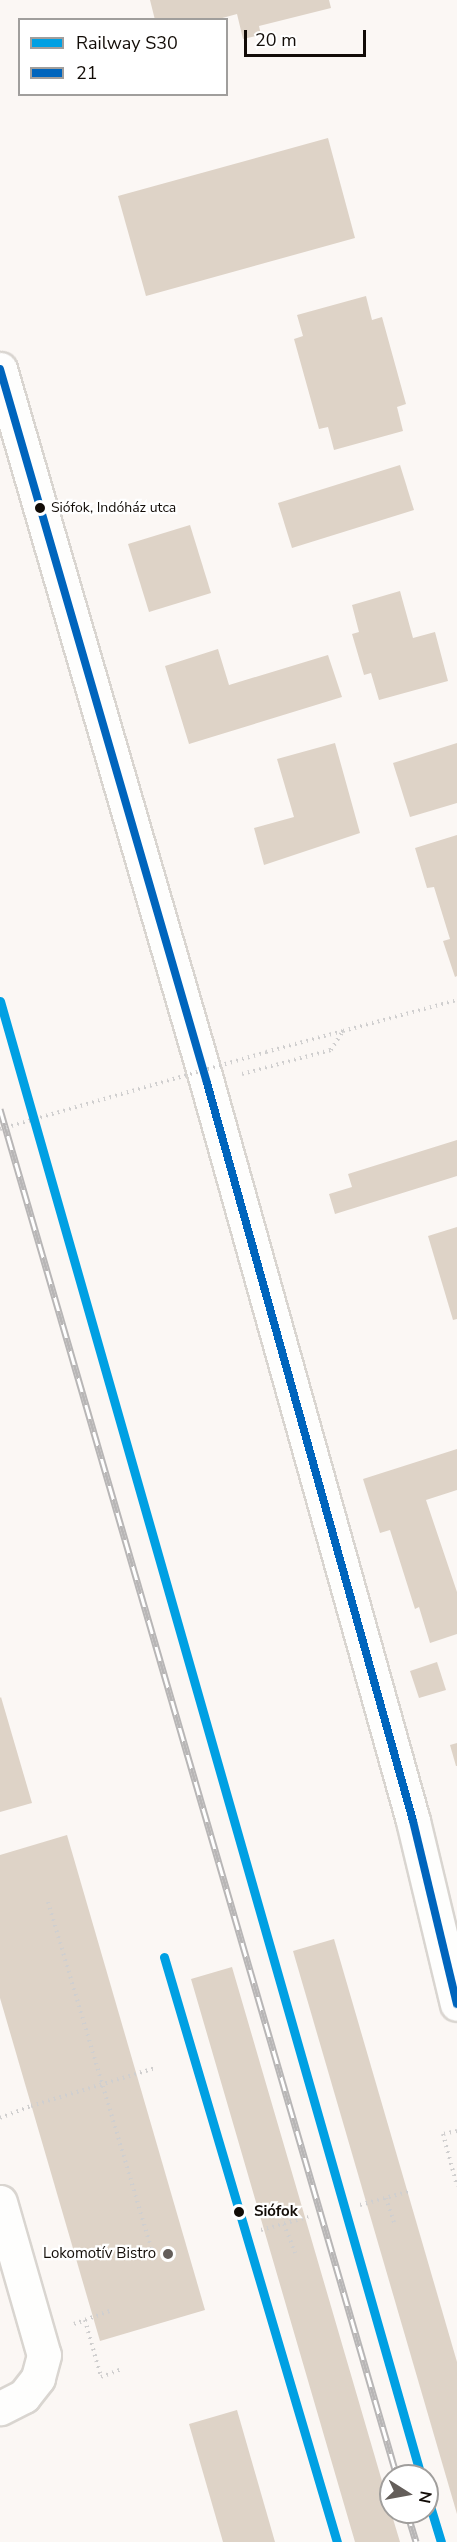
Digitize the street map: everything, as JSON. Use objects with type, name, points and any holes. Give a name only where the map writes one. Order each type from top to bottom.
[{"type":"street","points":[[0,369],[207,1083],[413,1821],[457,2004]]},
{"type":"street","points":[[0,2202],[44,2355],[38,2378],[24,2396],[0,2408]]},
{"type":"path","points":[[0,1129],[343,1030],[457,1000]]},
{"type":"path","points":[[207,1083],[331,1050],[343,1030]]},
{"type":"path","points":[[48,1902],[155,2261]]},
{"type":"path","points":[[0,2118],[155,2068]]},
{"type":"path","points":[[457,2131],[443,2134],[457,2186]]},
{"type":"path","points":[[360,2205],[410,2191]]},
{"type":"path","points":[[386,2198],[394,2223]]},
{"type":"path","points":[[261,2230],[308,2217]]},
{"type":"path","points":[[284,2224],[295,2253]]},
{"type":"path","points":[[110,2310],[85,2320],[101,2378],[122,2369]]},
{"type":"building","points":[[150,0],[329,0],[331,8],[259,26],[261,35],[243,39],[237,14],[222,18],[154,18]]},
{"type":"building","points":[[328,138],[355,238],[146,296],[118,196]]},
{"type":"building","points":[[366,296],[372,320],[382,317],[406,404],[397,407],[403,431],[334,450],[328,427],[319,429],[294,339],[303,336],[297,315]]},
{"type":"building","points":[[400,465],[414,510],[292,548],[278,503]]},
{"type":"building","points":[[190,525],[211,593],[149,612],[128,544]]},
{"type":"building","points":[[400,591],[413,638],[435,632],[448,681],[379,700],[371,673],[364,675],[352,634],[359,632],[352,605]]},
{"type":"building","points":[[218,649],[229,685],[328,655],[342,697],[189,744],[165,666]]},
{"type":"building","points":[[335,743],[360,833],[264,865],[254,828],[294,817],[277,759]]},
{"type":"building","points":[[457,743],[457,803],[410,817],[393,763]]},
{"type":"building","points":[[457,835],[457,976],[455,977],[443,941],[450,939],[434,887],[427,888],[415,848]]},
{"type":"building","points":[[457,1140],[457,1176],[335,1214],[329,1194],[352,1187],[348,1174]]},
{"type":"building","points":[[457,1227],[457,1319],[453,1320],[428,1236]]},
{"type":"building","points":[[457,1449],[457,1490],[426,1500],[457,1592],[457,1634],[430,1643],[419,1607],[415,1609],[390,1530],[380,1533],[363,1479]]},
{"type":"building","points":[[437,1662],[446,1690],[419,1698],[410,1671]]},
{"type":"building","points":[[0,1698],[32,1803],[0,1812]]},
{"type":"building","points":[[457,1743],[457,1766],[456,1766],[450,1745]]},
{"type":"building","points":[[67,1835],[205,2310],[100,2341],[0,1998],[0,1855]]},
{"type":"building","points":[[334,1939],[457,2362],[457,2514],[293,1951]]},
{"type":"building","points":[[232,1967],[379,2470],[379,2524],[395,2524],[400,2542],[355,2542],[191,1979]]},
{"type":"building","points":[[237,2410],[275,2542],[223,2542],[189,2424]]},
{"type":"railway","points":[[0,1109],[394,2464]]},
{"type":"railway","points":[[411,2524],[416,2542]]},
{"type":"rail line","name":"S30","points":[[0,1001],[418,2464]]},
{"type":"rail line","name":"S30","points":[[164,1957],[337,2542]]},
{"type":"rail line","name":"S30","points":[[436,2524],[441,2542]]},
{"type":"transit line","name":"21","points":[[0,369],[207,1083],[413,1821],[457,2004]]},
{"type":"place","name":"Siófok, Indóház utca","points":[[40,508]]},
{"type":"place","name":"Siófok","points":[[239,2212]]},
{"type":"place","name":"Lokomotív Bistro","points":[[168,2254]]}]
